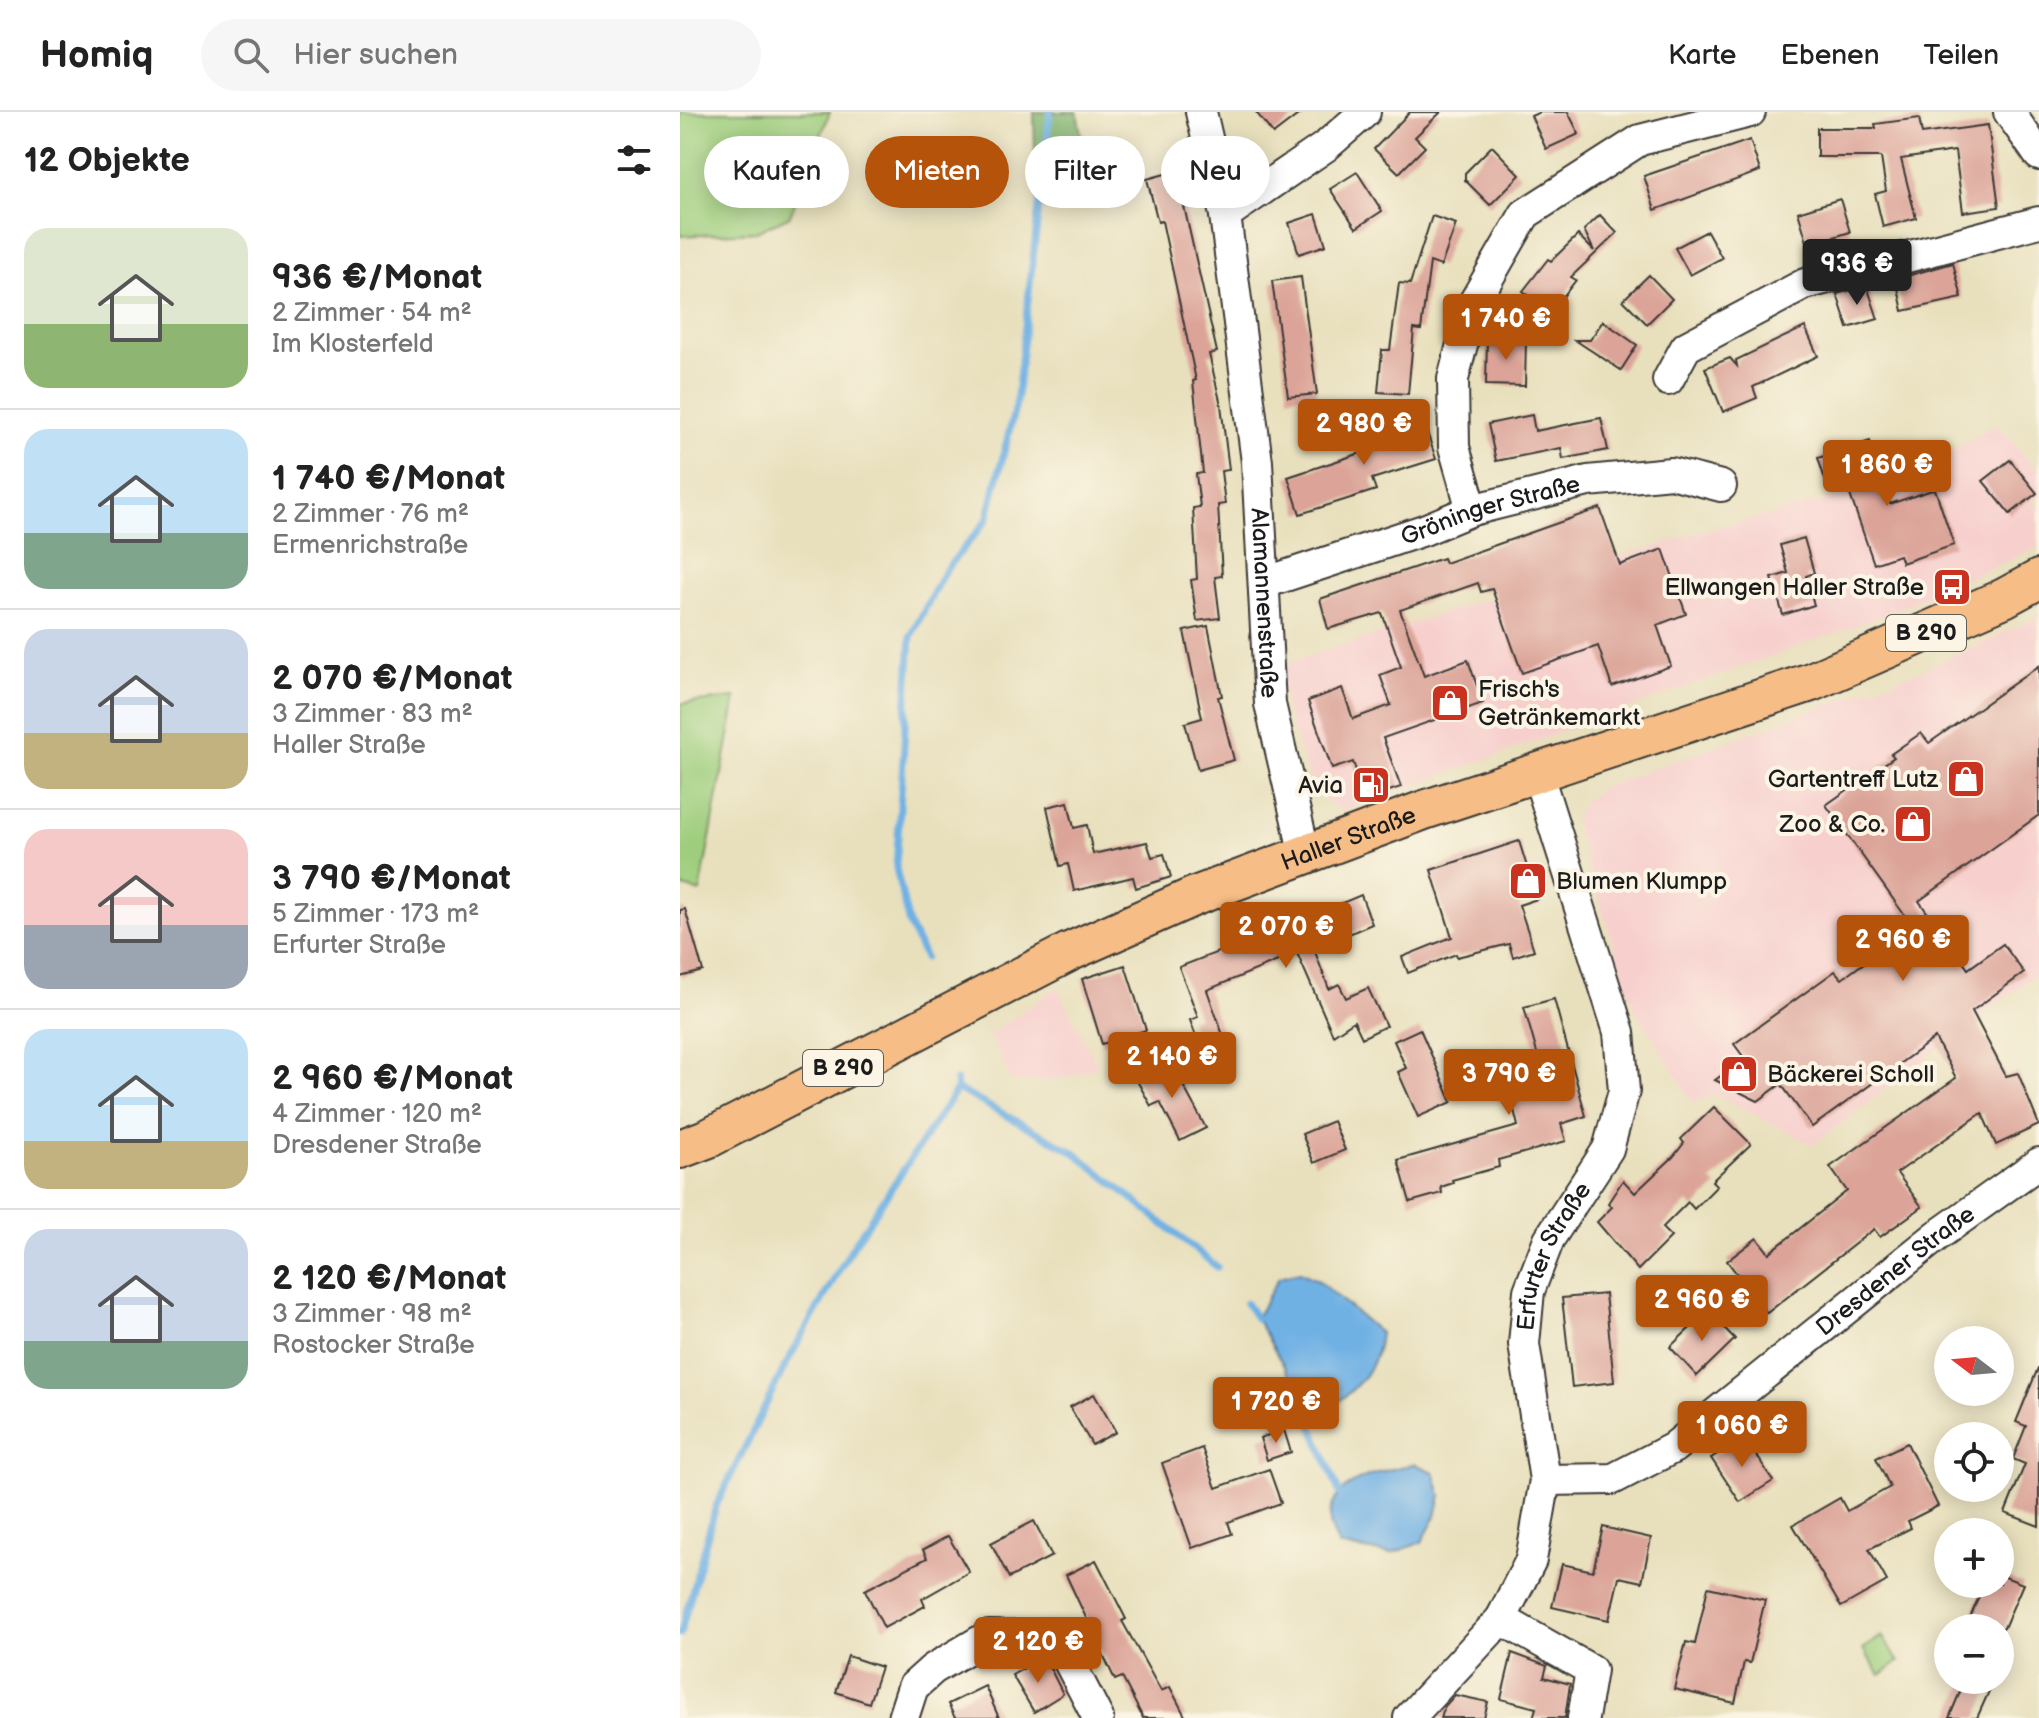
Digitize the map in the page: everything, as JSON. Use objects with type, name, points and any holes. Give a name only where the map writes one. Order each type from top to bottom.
[{"type":"main road","name":"Haller Straße","points":[[680,1149],[709,1138],[1069,952],[1195,896],[1424,810],[1538,775],[1811,682],[1992,604],[2039,579]]},
{"type":"street","name":"Alamannenstraße","points":[[1201,112],[1225,215],[1257,462],[1270,704],[1305,855]]},
{"type":"street","points":[[1225,215],[1326,146],[1365,112]]},
{"type":"street","points":[[1472,510],[1454,447],[1453,379],[1472,306],[1525,214],[1640,140],[1750,112]]},
{"type":"street","points":[[2009,112],[2039,155]]},
{"type":"street","points":[[1668,380],[1686,347],[1805,284],[2039,222]]},
{"type":"street","name":"Gröninger Straße","points":[[1264,583],[1424,530],[1472,510],[1588,481],[1671,473],[1721,486]]},
{"type":"street","name":"Erfurter Straße","points":[[1409,1718],[1501,1619],[1531,1560],[1545,1480],[1524,1344],[1529,1291],[1549,1239],[1608,1149],[1624,1091],[1619,1032],[1538,775]]},
{"type":"street","name":"Dresdener Straße","points":[[1545,1480],[1613,1479],[1673,1448],[1938,1235],[2039,1163]]},
{"type":"street","points":[[1501,1619],[1591,1670],[1583,1718]]},
{"type":"street","points":[[903,1718],[913,1687],[933,1669],[989,1636],[1033,1637],[1065,1654],[1098,1718]]},
{"type":"shaded area","points":[[1996,424],[2039,471],[2039,496],[2033,501],[2039,510],[2039,547],[1877,618],[1343,811],[1325,801],[1307,773],[1285,708],[1281,665],[1696,533],[1901,482]]},
{"type":"shaded area","points":[[2039,617],[2039,971],[1813,1145],[1716,1094],[1693,1102],[1633,1006],[1574,822],[1583,802],[1602,788],[1924,669]]},
{"type":"shaded area","points":[[1057,987],[1098,1067],[1057,1080],[1012,1082],[989,1035]]},
{"type":"green space","points":[[680,112],[830,112],[821,136],[704,136],[704,208],[793,208],[790,216],[756,232],[680,236]]},
{"type":"green space","points":[[1034,112],[1077,112],[1082,136],[1035,136]]},
{"type":"green space","points":[[736,698],[700,892],[680,886],[680,704]]},
{"type":"green space","points":[[1882,1636],[1899,1662],[1880,1675],[1863,1649]]},
{"type":"water","points":[[1300,1272],[1319,1281],[1380,1333],[1371,1366],[1350,1392],[1332,1407],[1297,1389],[1256,1318],[1279,1277]]},
{"type":"water","points":[[1415,1464],[1434,1472],[1441,1495],[1436,1516],[1422,1542],[1391,1554],[1339,1546],[1330,1521],[1332,1506],[1338,1495],[1360,1479]]},
{"type":"building","points":[[1256,112],[1302,112],[1273,134]]},
{"type":"building","points":[[1410,112],[1441,112],[1415,137],[1425,147],[1399,173],[1374,149]]},
{"type":"building","points":[[1540,112],[1568,112],[1579,134],[1546,149],[1531,116]]},
{"type":"building","points":[[1919,118],[1922,134],[1988,125],[1999,207],[1963,212],[1955,151],[1901,159],[1916,218],[1883,227],[1875,194],[1886,191],[1881,157],[1817,157],[1817,128],[1876,128],[1875,124]]},
{"type":"building","points":[[1750,140],[1760,171],[1655,210],[1644,176]]},
{"type":"building","points":[[1492,146],[1520,175],[1490,205],[1465,180],[1465,173]]},
{"type":"building","points":[[1357,172],[1382,211],[1356,228],[1330,189]]},
{"type":"building","points":[[1161,175],[1161,208],[1184,208],[1217,352],[1209,354],[1221,405],[1229,470],[1221,471],[1225,504],[1218,505],[1222,576],[1215,577],[1220,618],[1197,621],[1191,580],[1197,579],[1193,508],[1200,507],[1196,474],[1203,473],[1193,381],[1196,380],[1162,221],[1158,222],[1147,179]]},
{"type":"building","points":[[1840,199],[1850,232],[1808,245],[1798,212]]},
{"type":"building","points":[[1316,214],[1326,245],[1299,254],[1289,223]]},
{"type":"building","points":[[1600,215],[1617,233],[1571,277],[1576,280],[1551,312],[1523,291],[1548,259],[1551,261],[1578,235],[1594,251],[1584,230]]},
{"type":"building","points":[[1432,216],[1456,224],[1441,266],[1430,262],[1421,330],[1414,329],[1408,394],[1378,392],[1382,350],[1390,350],[1399,283],[1410,284]]},
{"type":"building","points":[[1707,231],[1722,258],[1690,275],[1675,248]]},
{"type":"building","points":[[1953,263],[1962,298],[1903,311],[1896,279]]},
{"type":"building","points":[[1649,275],[1672,299],[1647,324],[1623,300]]},
{"type":"building","points":[[1301,277],[1317,394],[1288,397],[1272,281]]},
{"type":"building","points":[[1867,286],[1878,319],[1848,328],[1837,294]]},
{"type":"building","points":[[1603,321],[1637,345],[1621,370],[1575,340],[1590,340]]},
{"type":"building","points":[[1805,327],[1818,356],[1753,387],[1757,398],[1723,412],[1705,368],[1730,358],[1737,366],[1736,360]]},
{"type":"building","points":[[1487,338],[1526,339],[1525,386],[1486,385]]},
{"type":"building","points":[[1532,415],[1535,431],[1601,418],[1608,450],[1563,459],[1561,448],[1496,461],[1488,424]]},
{"type":"building","points":[[1422,417],[1436,459],[1372,479],[1376,490],[1300,514],[1288,477],[1370,450],[1365,435]]},
{"type":"building","points":[[1870,441],[1890,504],[1935,489],[1954,545],[1902,563],[1899,555],[1874,564],[1847,486],[1829,492],[1818,458]]},
{"type":"building","points":[[2010,460],[2037,493],[2010,514],[1983,481]]},
{"type":"building","points":[[1600,508],[1620,565],[1663,549],[1686,614],[1657,625],[1671,666],[1612,687],[1598,646],[1522,673],[1492,589],[1481,592],[1478,583],[1400,610],[1424,676],[1468,660],[1483,703],[1383,738],[1401,787],[1366,799],[1353,762],[1332,769],[1308,701],[1342,688],[1353,719],[1391,705],[1380,675],[1401,667],[1382,613],[1328,629],[1320,599],[1443,558],[1445,563]]},
{"type":"building","points":[[1804,538],[1814,573],[1806,576],[1814,605],[1783,615],[1772,578],[1788,573],[1780,545]]},
{"type":"building","points":[[1208,626],[1222,696],[1218,697],[1234,760],[1198,770],[1185,723],[1202,718],[1184,631]]},
{"type":"building","points":[[2039,666],[2039,815],[1919,901],[1968,969],[2003,944],[2024,973],[1972,1011],[2006,1076],[2018,1073],[2039,1125],[1996,1145],[1982,1113],[1897,1173],[1922,1207],[1880,1237],[1874,1229],[1767,1313],[1727,1261],[1757,1238],[1769,1253],[1847,1191],[1830,1167],[1956,1078],[1935,1038],[1812,1127],[1781,1084],[1758,1101],[1715,1080],[1745,1059],[1734,1044],[1835,971],[1842,979],[1913,927],[1826,805],[1894,757],[1891,754],[1921,733],[1929,743]]},
{"type":"building","points":[[1068,802],[1074,828],[1087,825],[1093,854],[1147,842],[1152,857],[1164,854],[1171,877],[1136,888],[1133,877],[1074,891],[1068,864],[1060,866],[1047,807]]},
{"type":"building","points":[[1519,841],[1537,899],[1519,905],[1534,950],[1513,957],[1509,944],[1457,957],[1456,954],[1408,973],[1402,957],[1452,937],[1431,870]]},
{"type":"building","points":[[1361,895],[1372,924],[1314,949],[1329,989],[1339,984],[1346,998],[1368,988],[1386,1026],[1362,1038],[1354,1021],[1333,1035],[1297,953],[1207,990],[1224,1038],[1200,1047],[1190,1020],[1198,1017],[1179,967],[1226,949],[1225,946],[1254,934],[1256,939]]},
{"type":"building","points":[[685,909],[703,971],[680,977],[680,910]]},
{"type":"building","points":[[1125,965],[1146,1030],[1102,1044],[1082,979]]},
{"type":"building","points":[[1554,999],[1586,1116],[1561,1124],[1566,1141],[1498,1160],[1499,1167],[1452,1180],[1453,1183],[1441,1187],[1442,1193],[1410,1202],[1398,1160],[1518,1126],[1512,1102],[1548,1092],[1524,1007]]},
{"type":"building","points":[[1420,1029],[1452,1102],[1418,1117],[1398,1072],[1406,1068],[1394,1041]]},
{"type":"building","points":[[1170,1061],[1206,1128],[1180,1141],[1160,1102],[1151,1106],[1136,1079]]},
{"type":"building","points":[[1714,1107],[1751,1144],[1712,1181],[1717,1186],[1694,1209],[1688,1202],[1662,1228],[1671,1237],[1638,1270],[1597,1222],[1612,1207],[1608,1203],[1623,1180],[1635,1193],[1673,1157],[1684,1143],[1681,1139]]},
{"type":"building","points":[[1333,1121],[1345,1150],[1314,1163],[1302,1134]]},
{"type":"building","points":[[1605,1294],[1614,1382],[1572,1387],[1562,1298]]},
{"type":"building","points":[[1708,1311],[1735,1339],[1697,1376],[1670,1347]]},
{"type":"building","points":[[2039,1368],[2039,1526],[2005,1513],[2009,1502],[2014,1502],[2014,1491],[2025,1464],[2014,1459],[2026,1426],[2016,1422]]},
{"type":"building","points":[[1094,1394],[1116,1432],[1092,1445],[1070,1407]]},
{"type":"building","points":[[1284,1430],[1291,1452],[1267,1460],[1260,1438]]},
{"type":"building","points":[[1745,1437],[1773,1481],[1740,1502],[1711,1458]]},
{"type":"building","points":[[1907,1443],[1938,1506],[1908,1521],[1911,1528],[1869,1549],[1887,1581],[1841,1607],[1793,1525],[1840,1498],[1847,1511],[1890,1487],[1876,1458]]},
{"type":"building","points":[[1202,1448],[1216,1488],[1269,1469],[1281,1503],[1228,1522],[1232,1534],[1192,1548],[1162,1463]]},
{"type":"building","points":[[1034,1521],[1052,1556],[1009,1578],[991,1543]]},
{"type":"building","points":[[1603,1527],[1651,1538],[1642,1582],[1619,1577],[1609,1620],[1552,1607],[1562,1564],[1593,1571]]},
{"type":"building","points":[[948,1536],[969,1572],[922,1599],[925,1606],[884,1628],[865,1590],[927,1558],[923,1550]]},
{"type":"building","points":[[1096,1560],[1126,1619],[1122,1621],[1161,1691],[1170,1687],[1186,1718],[1143,1718],[1122,1677],[1115,1680],[1066,1575]]},
{"type":"building","points":[[2014,1580],[2023,1584],[2010,1614],[1972,1614],[1978,1598],[2014,1598]]},
{"type":"building","points":[[1708,1587],[1765,1600],[1750,1663],[1744,1662],[1735,1703],[1674,1689],[1686,1642],[1695,1644]]},
{"type":"building","points":[[1512,1653],[1547,1666],[1544,1677],[1570,1684],[1565,1718],[1533,1718],[1536,1708],[1501,1699]]},
{"type":"building","points":[[848,1656],[881,1667],[869,1703],[836,1692]]},
{"type":"building","points":[[1039,1660],[1049,1666],[1063,1694],[1034,1712],[1012,1675]]},
{"type":"building","points":[[985,1686],[999,1718],[955,1718],[948,1704]]},
{"type":"building","points":[[1959,1694],[1988,1694],[1977,1718],[1949,1718]]},
{"type":"building","points":[[1455,1695],[1488,1702],[1484,1718],[1441,1718],[1444,1707]]},
{"type":"waterway","points":[[925,958],[909,925],[896,868],[911,636],[944,572],[987,520],[1016,404],[1050,112]]},
{"type":"waterway","points":[[680,1634],[716,1506],[785,1366],[853,1246],[957,1089],[956,1081]]},
{"type":"waterway","points":[[957,1089],[1074,1152],[1217,1267]]},
{"type":"waterway","points":[[1246,1303],[1256,1318]]},
{"type":"waterway","points":[[1297,1389],[1340,1494]]},
{"type":"place","name":"Ellwangen Haller Straße","points":[[1952,587]]},
{"type":"place","name":"Frisch's Getränkemarkt","points":[[1450,703]]},
{"type":"place","name":"Gartentreff Lutz","points":[[1966,779]]},
{"type":"place","name":"Avia","points":[[1371,785]]},
{"type":"place","name":"Zoo & Co.","points":[[1913,824]]},
{"type":"place","name":"Blumen Klumpp","points":[[1528,881]]},
{"type":"place","name":"Bäckerei Scholl","points":[[1739,1074]]}]
